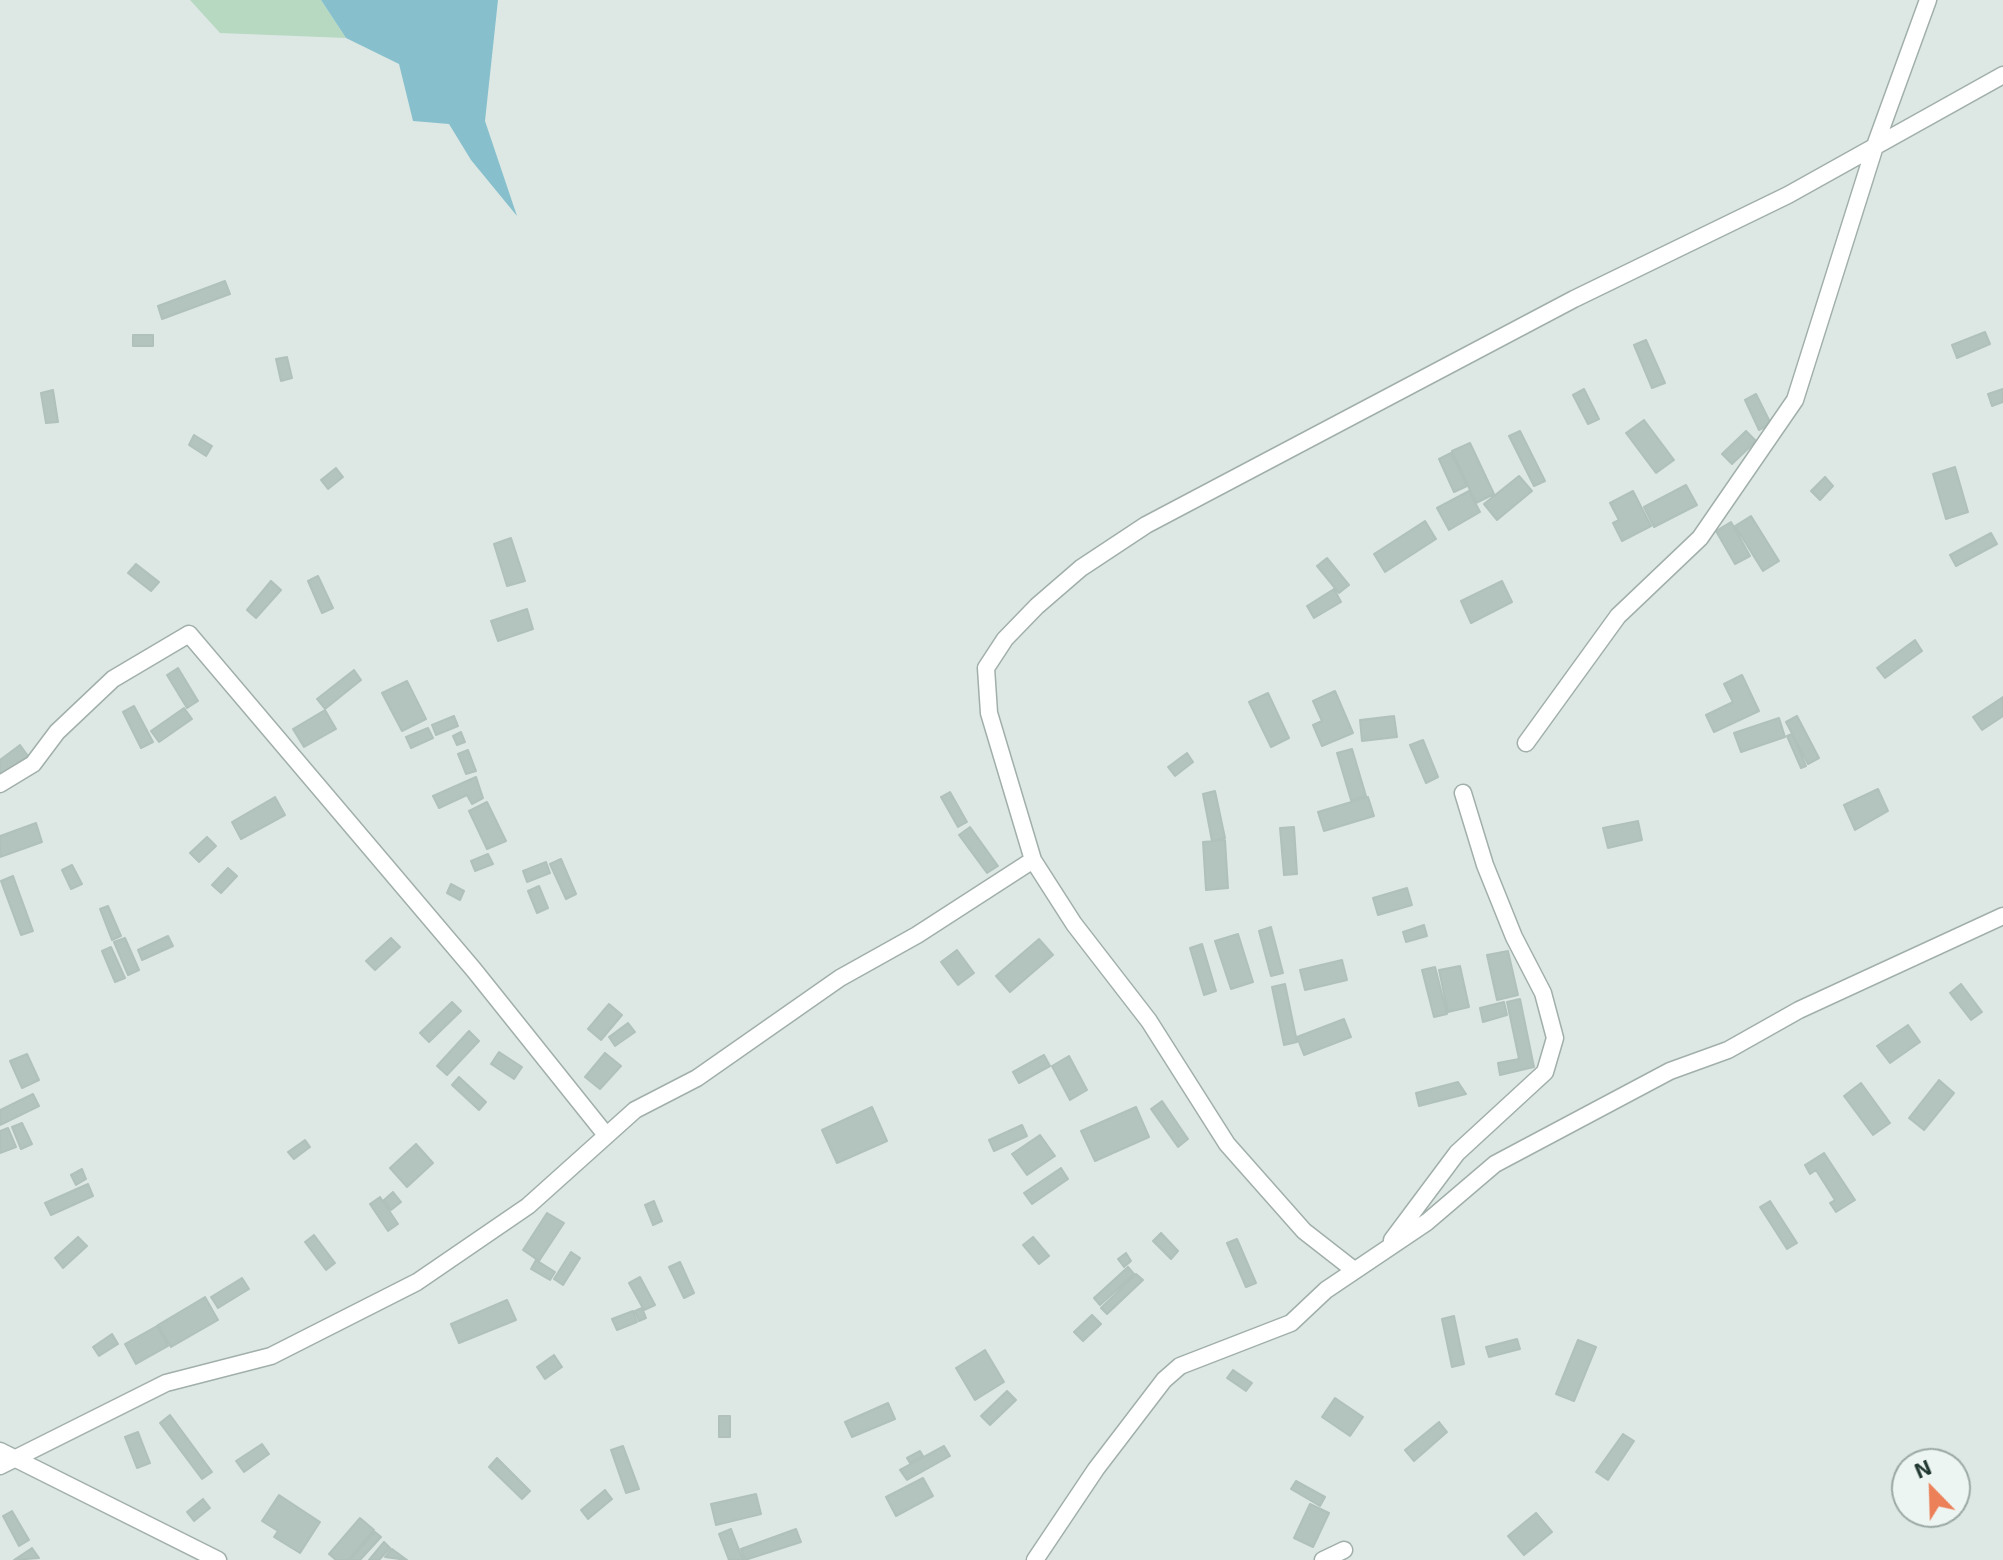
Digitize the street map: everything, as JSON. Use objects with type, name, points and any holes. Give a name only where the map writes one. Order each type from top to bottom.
[{"type":"street","points":[[1526,743],[1618,616],[1700,538],[1795,400],[1876,143],[1928,0]]},
{"type":"street","points":[[1354,1270],[1304,1231],[1227,1144],[1149,1021],[1074,924],[1033,860],[989,713],[986,668],[1005,639],[1081,568],[1160,517],[1574,299],[1788,195],[1876,143],[2003,75]]},
{"type":"street","points":[[0,784],[33,764],[57,732],[113,679],[189,634],[474,970],[606,1135]]},
{"type":"street","points":[[1386,1248],[1457,1153],[1545,1072],[1555,1038],[1543,993],[1514,937],[1485,865],[1463,793]]},
{"type":"street","points":[[0,1466],[8,1454],[166,1383],[271,1356],[417,1282],[528,1206],[635,1110],[697,1078],[840,978],[928,928],[1033,860]]},
{"type":"street","points":[[1035,1560],[1096,1469],[1164,1380],[1180,1366],[1291,1323],[1326,1290],[1427,1222],[1495,1164],[1670,1071],[1728,1050],[1799,1010],[2003,916]]},
{"type":"street","points":[[8,1454],[65,1486],[218,1560]]},
{"type":"street","points":[[1323,1560],[1344,1550]]},
{"type":"green space","points":[[190,0],[321,0],[346,38],[220,33]]},
{"type":"water","points":[[321,0],[498,0],[485,121],[517,216],[471,160],[449,124],[413,121],[399,64],[346,38]]},
{"type":"building","points":[[225,281],[230,294],[162,319],[158,306]]},
{"type":"building","points":[[1985,332],[1990,344],[1957,358],[1952,345]]},
{"type":"building","points":[[133,335],[153,335],[153,346],[133,346]]},
{"type":"building","points":[[1646,340],[1665,383],[1652,388],[1634,345]]},
{"type":"building","points":[[287,357],[292,378],[281,381],[276,359]]},
{"type":"building","points":[[1584,389],[1599,419],[1588,424],[1573,395]]},
{"type":"building","points":[[2003,389],[2003,402],[1992,406],[1988,394]]},
{"type":"building","points":[[53,390],[58,422],[46,423],[41,393]]},
{"type":"building","points":[[1756,394],[1771,424],[1759,430],[1745,400]]},
{"type":"building","points":[[1644,420],[1674,460],[1656,473],[1626,433]]},
{"type":"building","points":[[1520,431],[1545,481],[1534,486],[1509,436]]},
{"type":"building","points":[[1746,431],[1756,441],[1732,464],[1722,454]]},
{"type":"building","points":[[194,435],[212,446],[206,456],[189,445]]},
{"type":"building","points":[[1470,443],[1494,494],[1476,503],[1452,451]]},
{"type":"building","points":[[1451,453],[1467,486],[1454,492],[1439,459]]},
{"type":"building","points":[[1955,467],[1968,512],[1946,519],[1933,474]]},
{"type":"building","points":[[336,468],[343,477],[328,489],[321,480]]},
{"type":"building","points":[[1519,476],[1532,491],[1497,520],[1484,504]]},
{"type":"building","points":[[1825,477],[1833,486],[1820,500],[1811,491]]},
{"type":"building","points":[[1686,485],[1697,505],[1654,527],[1644,507]]},
{"type":"building","points":[[1469,491],[1480,512],[1449,530],[1437,508]]},
{"type":"building","points":[[1633,491],[1651,526],[1622,541],[1613,523],[1619,520],[1610,503]]},
{"type":"building","points":[[1751,516],[1779,561],[1763,571],[1735,526]]},
{"type":"building","points":[[1425,521],[1436,539],[1385,572],[1374,554]]},
{"type":"building","points":[[1731,522],[1750,556],[1735,564],[1716,531]]},
{"type":"building","points":[[1991,533],[1997,544],[1956,566],[1950,555]]},
{"type":"building","points":[[511,538],[525,581],[507,586],[494,544]]},
{"type":"building","points":[[1327,558],[1349,585],[1339,593],[1317,566]]},
{"type":"building","points":[[136,564],[159,582],[151,591],[128,573]]},
{"type":"building","points":[[318,576],[333,608],[322,613],[308,581]]},
{"type":"building","points":[[271,581],[281,590],[256,618],[247,610]]},
{"type":"building","points":[[1502,581],[1512,602],[1471,623],[1461,601]]},
{"type":"building","points":[[1334,589],[1341,602],[1314,618],[1307,606]]},
{"type":"building","points":[[527,609],[533,629],[498,641],[491,621]]},
{"type":"building","points":[[1915,640],[1922,651],[1885,678],[1877,668]]},
{"type":"building","points":[[178,668],[198,701],[187,708],[167,675]]},
{"type":"building","points":[[354,670],[361,680],[325,709],[317,699]]},
{"type":"building","points":[[1742,675],[1759,711],[1714,732],[1706,715],[1733,702],[1724,684]]},
{"type":"building","points":[[407,681],[426,719],[402,731],[382,693]]},
{"type":"building","points":[[1335,691],[1353,733],[1322,746],[1313,725],[1322,721],[1313,701]]},
{"type":"building","points":[[1268,693],[1289,738],[1271,747],[1249,702]]},
{"type":"building","points":[[2003,697],[2003,716],[1982,730],[1973,717]]},
{"type":"building","points":[[134,706],[153,742],[141,748],[123,712]]},
{"type":"building","points":[[184,708],[192,719],[159,742],[151,731]]},
{"type":"building","points":[[325,710],[336,729],[304,747],[293,729]]},
{"type":"building","points":[[454,716],[458,726],[436,735],[432,725]]},
{"type":"building","points":[[1394,716],[1397,737],[1362,741],[1360,720]]},
{"type":"building","points":[[1797,716],[1819,758],[1808,764],[1786,722]]},
{"type":"building","points":[[1779,718],[1785,737],[1741,752],[1734,733]]},
{"type":"building","points":[[428,728],[433,738],[411,748],[406,737]]},
{"type":"building","points":[[461,732],[465,742],[457,745],[453,736]]},
{"type":"building","points":[[1792,734],[1806,766],[1801,768],[1787,736]]},
{"type":"building","points":[[1423,740],[1438,777],[1426,783],[1410,745]]},
{"type":"building","points":[[20,745],[28,756],[0,775],[0,760]]},
{"type":"building","points":[[1352,749],[1366,796],[1351,800],[1337,753]]},
{"type":"building","points":[[468,750],[476,771],[466,774],[458,754]]},
{"type":"building","points":[[1187,753],[1193,762],[1175,776],[1168,767]]},
{"type":"building","points":[[476,777],[483,798],[472,804],[467,795],[439,808],[433,796]]},
{"type":"building","points":[[1878,789],[1888,811],[1855,830],[1844,805]]},
{"type":"building","points":[[1215,791],[1225,838],[1212,841],[1203,794]]},
{"type":"building","points":[[950,792],[967,822],[958,827],[941,797]]},
{"type":"building","points":[[275,797],[285,815],[241,839],[232,822]]},
{"type":"building","points":[[1368,797],[1374,816],[1324,831],[1318,812]]},
{"type":"building","points":[[487,802],[506,841],[487,849],[469,811]]},
{"type":"building","points":[[1638,821],[1642,840],[1608,848],[1603,828]]},
{"type":"building","points":[[36,823],[42,842],[0,857],[0,836]]},
{"type":"building","points":[[970,827],[998,866],[987,873],[959,835]]},
{"type":"building","points":[[1294,827],[1297,874],[1284,875],[1280,828]]},
{"type":"building","points":[[207,837],[216,846],[199,862],[190,853]]},
{"type":"building","points":[[1225,840],[1228,888],[1206,890],[1203,842]]},
{"type":"building","points":[[488,854],[493,864],[475,871],[471,861]]},
{"type":"building","points":[[561,859],[576,894],[566,899],[550,864]]},
{"type":"building","points":[[546,862],[550,873],[527,882],[523,871]]},
{"type":"building","points":[[72,865],[82,884],[71,889],[62,870]]},
{"type":"building","points":[[228,868],[237,876],[221,893],[212,885]]},
{"type":"building","points":[[13,876],[33,931],[21,935],[1,881]]},
{"type":"building","points":[[451,884],[464,891],[460,900],[447,893]]},
{"type":"building","points":[[539,886],[548,908],[537,913],[528,891]]},
{"type":"building","points":[[1407,888],[1412,905],[1378,915],[1373,898]]},
{"type":"building","points":[[108,906],[121,936],[112,940],[100,909]]},
{"type":"building","points":[[1424,925],[1427,936],[1406,942],[1403,932]]},
{"type":"building","points":[[1271,927],[1283,973],[1271,976],[1259,931]]},
{"type":"building","points":[[1238,934],[1253,982],[1231,989],[1215,941]]},
{"type":"building","points":[[168,936],[173,946],[142,960],[138,950]]},
{"type":"building","points":[[125,938],[139,970],[128,975],[114,942]]},
{"type":"building","points":[[391,938],[400,947],[375,970],[366,961]]},
{"type":"building","points":[[1039,939],[1053,955],[1010,992],[996,976]]},
{"type":"building","points":[[1202,944],[1216,991],[1204,995],[1190,948]]},
{"type":"building","points":[[111,947],[125,978],[115,982],[102,951]]},
{"type":"building","points":[[957,950],[974,973],[958,985],[941,962]]},
{"type":"building","points":[[1508,951],[1518,995],[1497,1000],[1487,955]]},
{"type":"building","points":[[1342,960],[1347,980],[1305,990],[1300,970]]},
{"type":"building","points":[[1460,966],[1469,1007],[1448,1012],[1439,970]]},
{"type":"building","points":[[1435,967],[1447,1014],[1434,1017],[1422,970]]},
{"type":"building","points":[[1285,984],[1297,1042],[1284,1045],[1272,987]]},
{"type":"building","points":[[1961,984],[1982,1012],[1971,1020],[1950,993]]},
{"type":"building","points":[[1520,999],[1534,1067],[1500,1075],[1498,1063],[1519,1059],[1507,1002]]},
{"type":"building","points":[[452,1002],[461,1011],[429,1042],[420,1033]]},
{"type":"building","points":[[1504,1002],[1507,1015],[1483,1022],[1480,1008]]},
{"type":"building","points":[[609,1004],[622,1015],[601,1040],[588,1029]]},
{"type":"building","points":[[1344,1019],[1351,1037],[1304,1055],[1297,1037]]},
{"type":"building","points":[[628,1023],[635,1032],[615,1046],[609,1037]]},
{"type":"building","points":[[1908,1025],[1920,1042],[1890,1063],[1877,1046]]},
{"type":"building","points":[[469,1031],[479,1041],[447,1075],[437,1066]]},
{"type":"building","points":[[499,1052],[522,1067],[514,1079],[491,1064]]},
{"type":"building","points":[[605,1053],[621,1066],[600,1089],[585,1077]]},
{"type":"building","points":[[27,1054],[39,1080],[22,1088],[10,1061]]},
{"type":"building","points":[[1044,1055],[1050,1066],[1019,1083],[1013,1072]]},
{"type":"building","points":[[1069,1056],[1087,1090],[1070,1100],[1052,1066]]},
{"type":"building","points":[[459,1077],[486,1102],[479,1110],[452,1085]]},
{"type":"building","points":[[1939,1080],[1954,1093],[1924,1130],[1909,1118]]},
{"type":"building","points":[[1458,1082],[1466,1094],[1419,1106],[1416,1093]]},
{"type":"building","points":[[1861,1083],[1890,1123],[1873,1135],[1844,1096]]},
{"type":"building","points":[[33,1094],[39,1106],[0,1125],[0,1110]]},
{"type":"building","points":[[1162,1101],[1188,1139],[1178,1147],[1151,1109]]},
{"type":"building","points":[[872,1107],[887,1141],[837,1163],[822,1130]]},
{"type":"building","points":[[1136,1107],[1149,1137],[1095,1161],[1081,1131]]},
{"type":"building","points":[[22,1123],[32,1144],[21,1149],[12,1127]]},
{"type":"building","points":[[1022,1125],[1027,1136],[994,1151],[989,1140]]},
{"type":"building","points":[[8,1128],[16,1147],[0,1153],[0,1131]]},
{"type":"building","points":[[1040,1135],[1055,1156],[1027,1175],[1012,1154]]},
{"type":"building","points":[[305,1140],[310,1147],[294,1159],[288,1152]]},
{"type":"building","points":[[416,1144],[433,1163],[407,1187],[390,1168]]},
{"type":"building","points":[[1824,1153],[1855,1200],[1836,1212],[1830,1203],[1835,1200],[1816,1170],[1810,1174],[1805,1165]]},
{"type":"building","points":[[1061,1168],[1068,1179],[1032,1204],[1024,1193]]},
{"type":"building","points":[[82,1169],[86,1179],[76,1185],[71,1175]]},
{"type":"building","points":[[88,1184],[93,1196],[51,1215],[45,1203]]},
{"type":"building","points":[[393,1192],[401,1202],[391,1210],[384,1200]]},
{"type":"building","points":[[380,1197],[398,1224],[388,1231],[370,1204]]},
{"type":"building","points":[[654,1201],[662,1221],[653,1225],[645,1205]]},
{"type":"building","points":[[1770,1201],[1797,1243],[1787,1249],[1760,1207]]},
{"type":"building","points":[[547,1213],[564,1223],[539,1261],[523,1250]]},
{"type":"building","points":[[1161,1233],[1178,1251],[1171,1259],[1153,1241]]},
{"type":"building","points":[[314,1235],[335,1263],[326,1270],[305,1242]]},
{"type":"building","points":[[78,1237],[87,1246],[63,1268],[55,1258]]},
{"type":"building","points":[[1033,1237],[1049,1256],[1039,1264],[1023,1245]]},
{"type":"building","points":[[1237,1239],[1256,1283],[1246,1287],[1227,1243]]},
{"type":"building","points":[[571,1252],[580,1258],[563,1285],[554,1279]]},
{"type":"building","points":[[1126,1253],[1131,1261],[1124,1267],[1118,1259]]},
{"type":"building","points":[[536,1260],[555,1272],[550,1280],[531,1269]]},
{"type":"building","points":[[680,1262],[694,1293],[684,1298],[669,1267]]},
{"type":"building","points":[[1128,1267],[1134,1274],[1100,1305],[1094,1298]]},
{"type":"building","points":[[1136,1274],[1143,1280],[1107,1314],[1101,1308]]},
{"type":"building","points":[[640,1277],[655,1305],[644,1310],[629,1283]]},
{"type":"building","points":[[242,1278],[249,1289],[218,1308],[211,1297]]},
{"type":"building","points":[[205,1297],[218,1320],[171,1347],[158,1325]]},
{"type":"building","points":[[507,1300],[516,1320],[459,1343],[451,1324]]},
{"type":"building","points":[[642,1308],[646,1318],[639,1321],[635,1311]]},
{"type":"building","points":[[633,1311],[637,1322],[617,1330],[612,1319]]},
{"type":"building","points":[[1092,1315],[1101,1324],[1083,1341],[1074,1332]]},
{"type":"building","points":[[1454,1316],[1464,1364],[1452,1367],[1442,1319]]},
{"type":"building","points":[[157,1326],[168,1346],[136,1364],[125,1344]]},
{"type":"building","points":[[112,1334],[118,1344],[99,1356],[93,1347]]},
{"type":"building","points":[[1517,1339],[1520,1349],[1489,1357],[1486,1347]]},
{"type":"building","points":[[1578,1340],[1596,1347],[1574,1401],[1556,1394]]},
{"type":"building","points":[[985,1350],[1004,1382],[975,1400],[956,1368]]},
{"type":"building","points":[[554,1355],[562,1367],[545,1379],[537,1367]]},
{"type":"building","points":[[1233,1370],[1252,1383],[1246,1391],[1227,1378]]},
{"type":"building","points":[[1007,1391],[1016,1400],[990,1425],[981,1416]]},
{"type":"building","points":[[1335,1398],[1363,1417],[1350,1436],[1322,1417]]},
{"type":"building","points":[[888,1403],[895,1419],[852,1437],[845,1422]]},
{"type":"building","points":[[170,1415],[212,1472],[202,1479],[160,1423]]},
{"type":"building","points":[[719,1416],[730,1416],[730,1437],[719,1437]]},
{"type":"building","points":[[1439,1422],[1447,1432],[1414,1461],[1405,1450]]},
{"type":"building","points":[[138,1432],[150,1463],[137,1468],[125,1437]]},
{"type":"building","points":[[1623,1434],[1634,1441],[1608,1480],[1596,1472]]},
{"type":"building","points":[[262,1444],[269,1454],[244,1472],[236,1461]]},
{"type":"building","points":[[623,1446],[639,1489],[626,1493],[611,1450]]},
{"type":"building","points":[[944,1446],[950,1456],[907,1480],[900,1470]]},
{"type":"building","points":[[920,1451],[923,1456],[910,1463],[907,1458]]},
{"type":"building","points":[[497,1458],[530,1491],[522,1499],[489,1467]]},
{"type":"building","points":[[923,1478],[933,1496],[896,1516],[886,1497]]},
{"type":"building","points":[[1296,1481],[1325,1497],[1320,1506],[1291,1489]]},
{"type":"building","points":[[605,1490],[612,1499],[588,1519],[581,1510]]},
{"type":"building","points":[[756,1494],[761,1514],[716,1525],[711,1504]]},
{"type":"building","points":[[279,1495],[320,1522],[300,1553],[274,1537],[278,1531],[262,1521]]},
{"type":"building","points":[[203,1499],[210,1508],[194,1521],[187,1512]]},
{"type":"building","points":[[1310,1504],[1329,1513],[1313,1547],[1294,1538]]},
{"type":"building","points":[[12,1511],[29,1540],[19,1546],[3,1516]]},
{"type":"building","points":[[1536,1513],[1552,1532],[1524,1555],[1508,1536]]},
{"type":"building","points":[[360,1518],[374,1530],[348,1560],[336,1560],[329,1554]]},
{"type":"building","points":[[731,1529],[743,1560],[729,1560],[719,1534]]},
{"type":"building","points":[[796,1529],[801,1542],[745,1560],[741,1549]]},
{"type":"building","points":[[375,1532],[381,1537],[360,1560],[350,1560]]},
{"type":"building","points":[[384,1542],[390,1548],[379,1560],[369,1560]]},
{"type":"building","points":[[32,1548],[39,1558],[14,1560]]},
{"type":"building","points":[[392,1549],[407,1560],[385,1557]]}]
